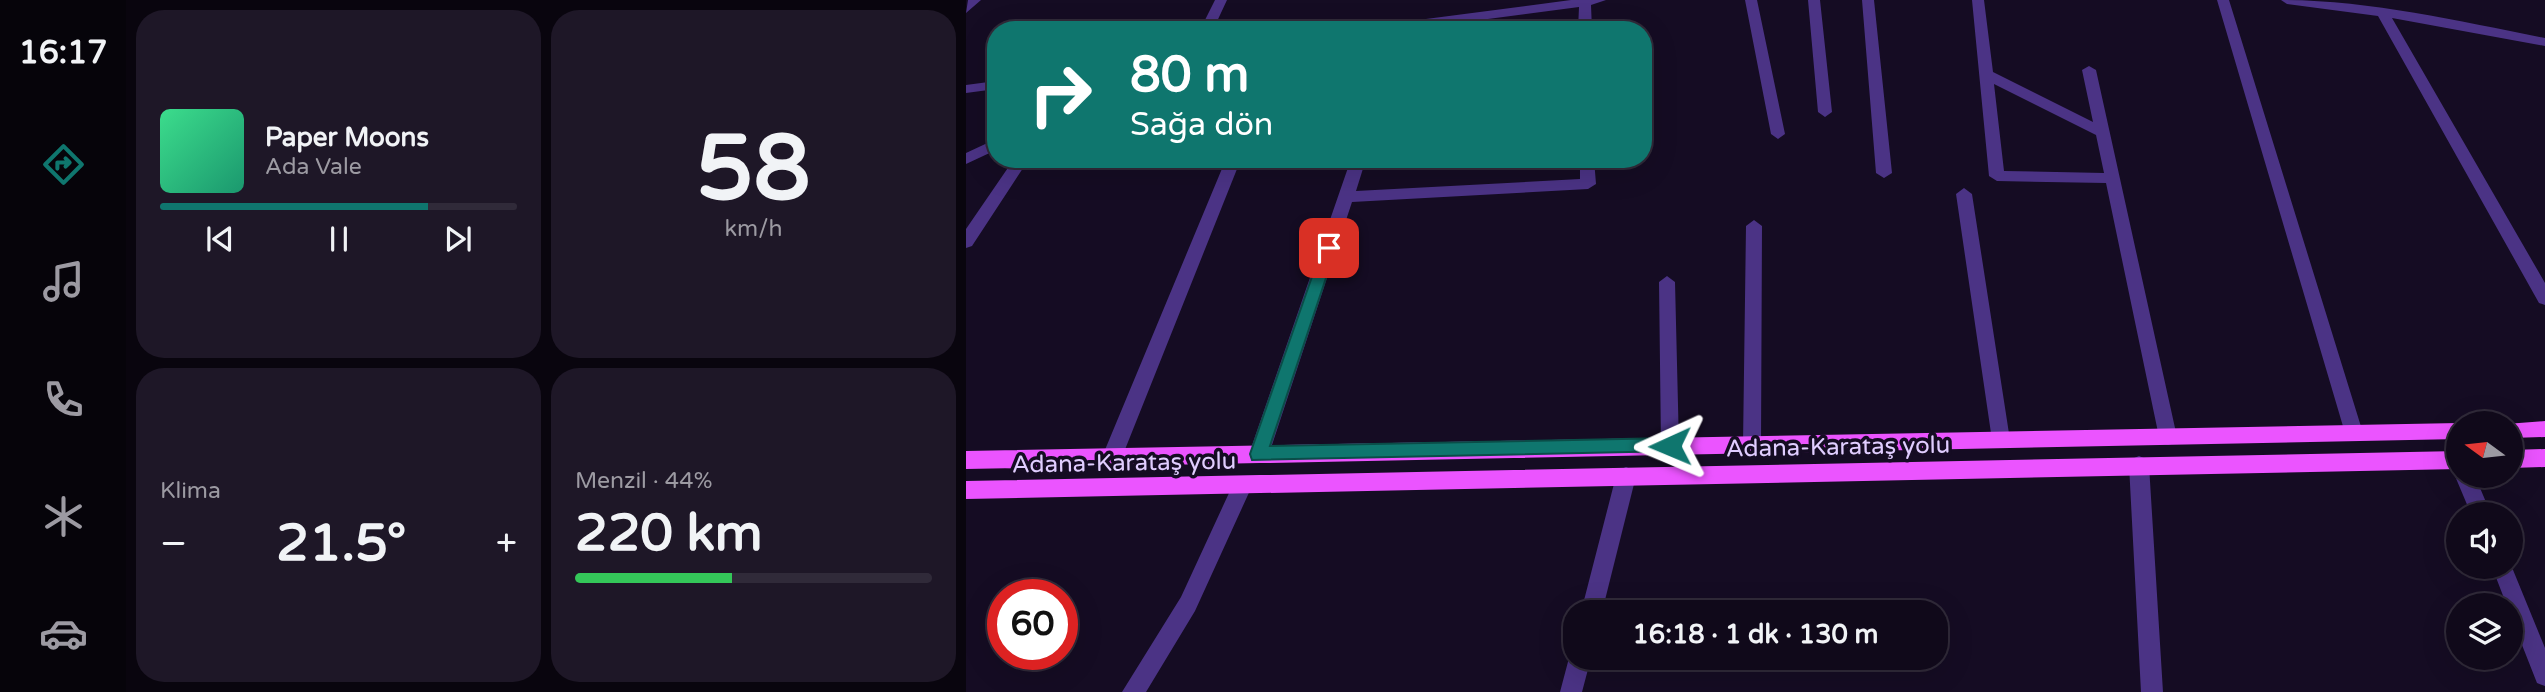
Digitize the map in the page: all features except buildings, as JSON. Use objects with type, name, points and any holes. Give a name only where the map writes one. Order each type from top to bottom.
[{"type":"main road","points":[[2524,430],[2545,429]]},
{"type":"main road","name":"Adana-Karataş yolu","points":[[966,460],[2446,431]]},
{"type":"main road","points":[[2524,459],[2545,458]]},
{"type":"main road","name":"Adana-Karataş yolu","points":[[966,490],[2446,460]]},
{"type":"street","points":[[966,9],[975,0]]},
{"type":"street","points":[[1210,21],[1221,0]]},
{"type":"street","points":[[1469,15],[1471,0]]},
{"type":"street","points":[[1437,21],[1600,0]]},
{"type":"street","points":[[1751,0],[1777,134]]},
{"type":"street","points":[[1814,0],[1825,112]]},
{"type":"street","points":[[1868,0],[1884,173]]},
{"type":"street","points":[[1978,0],[1997,176],[2112,178]]},
{"type":"street","points":[[2223,0],[2354,433]]},
{"type":"street","points":[[2287,0],[2382,13],[2545,42]]},
{"type":"street","points":[[1585,2],[1585,21]]},
{"type":"street","points":[[2382,13],[2545,298]]},
{"type":"street","points":[[2089,70],[2168,438]]},
{"type":"street","points":[[1986,74],[2103,133]]},
{"type":"street","points":[[966,89],[987,86]]},
{"type":"street","points":[[966,159],[987,148]]},
{"type":"street","points":[[966,242],[1016,168]]},
{"type":"street","points":[[1112,457],[1230,168]]},
{"type":"street","points":[[1259,454],[1356,168]]},
{"type":"street","points":[[1347,197],[1588,184],[1587,168]]},
{"type":"street","points":[[1964,194],[2001,440]]},
{"type":"street","points":[[966,214],[985,214]]},
{"type":"street","points":[[1752,445],[1754,226]]},
{"type":"street","points":[[1667,282],[1670,446]]},
{"type":"street","points":[[2139,465],[2152,692]]},
{"type":"street","points":[[1594,600],[1626,476]]},
{"type":"street","points":[[1133,692],[1188,604],[1242,486]]},
{"type":"street","points":[[2507,579],[2545,675]]},
{"type":"street","points":[[1571,692],[1577,670]]},
{"type":"route","points":[[1329,248],[1259,454],[1670,446]]}]
